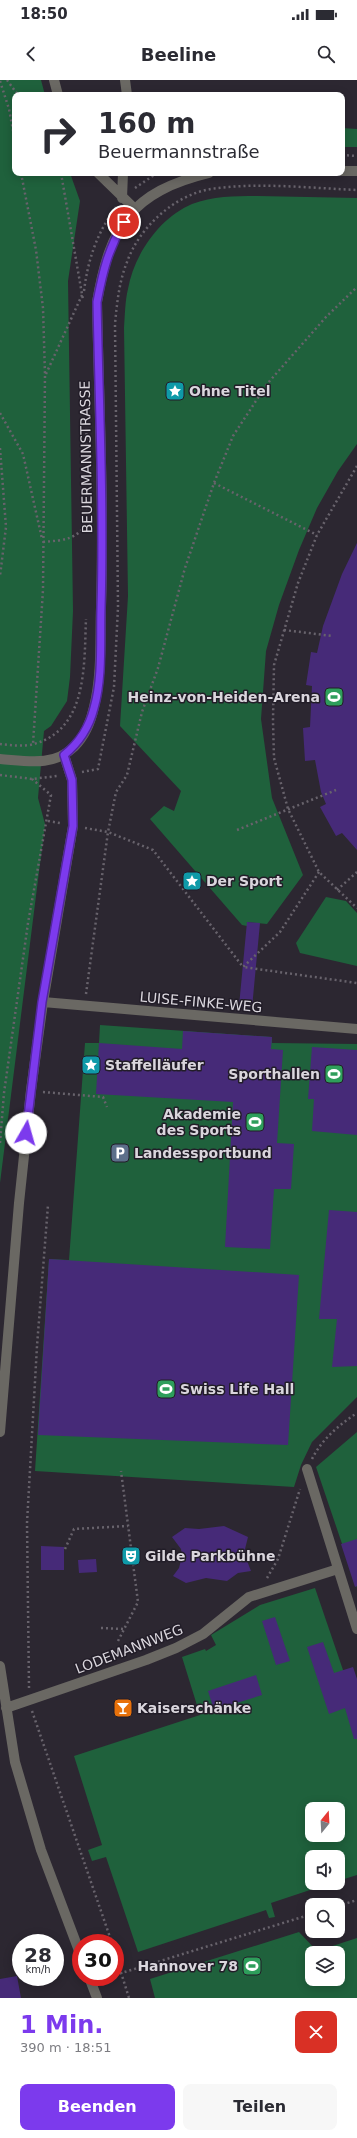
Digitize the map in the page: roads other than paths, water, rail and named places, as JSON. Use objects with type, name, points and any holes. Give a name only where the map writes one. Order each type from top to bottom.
[{"type":"street","points":[[54,80],[57,92]]},
{"type":"street","points":[[125,80],[127,92]]},
{"type":"street","points":[[345,171],[357,171]]},
{"type":"street","points":[[101,176],[136,210]]},
{"type":"street","points":[[122,198],[123,176]]},
{"type":"street","name":"BEUERMANNSTRASSE","points":[[64,755],[83,736],[95,706],[98,680],[102,558],[97,302],[103,267],[112,243],[124,222],[150,196],[166,186],[200,176]]},
{"type":"street","points":[[0,1432],[19,1203],[31,1090],[42,1002],[73,826],[72,780],[64,755],[53,760],[33,762],[4,759]]},
{"type":"street","name":"LUISE-FINKE-WEG","points":[[42,1002],[357,1029]]},
{"type":"street","points":[[307,1469],[357,1630]]},
{"type":"street","name":"LODEMANNWEG","points":[[6,1708],[176,1648],[203,1634],[249,1597],[338,1569]]},
{"type":"street","points":[[0,1666],[15,1762],[41,1850],[73,1934]]},
{"type":"street","points":[[92,1986],[97,1998]]},
{"type":"place","name":"Ohne Titel","points":[[175,391]]},
{"type":"place","name":"Heinz-von-Heiden-Arena","points":[[334,697]]},
{"type":"place","name":"Der Sport","points":[[192,881]]},
{"type":"place","name":"Staffelläufer","points":[[91,1065]]},
{"type":"place","name":"Sporthallen","points":[[334,1074]]},
{"type":"place","name":"Akademie des Sports","points":[[255,1122]]},
{"type":"place","name":"Landessportbund","points":[[120,1153]]},
{"type":"place","name":"Swiss Life Hall","points":[[166,1389]]},
{"type":"place","name":"Gilde Parkbühne","points":[[131,1556]]},
{"type":"place","name":"Kaiserschänke","points":[[123,1708]]},
{"type":"place","name":"Hannover 78","points":[[252,1966]]}]
